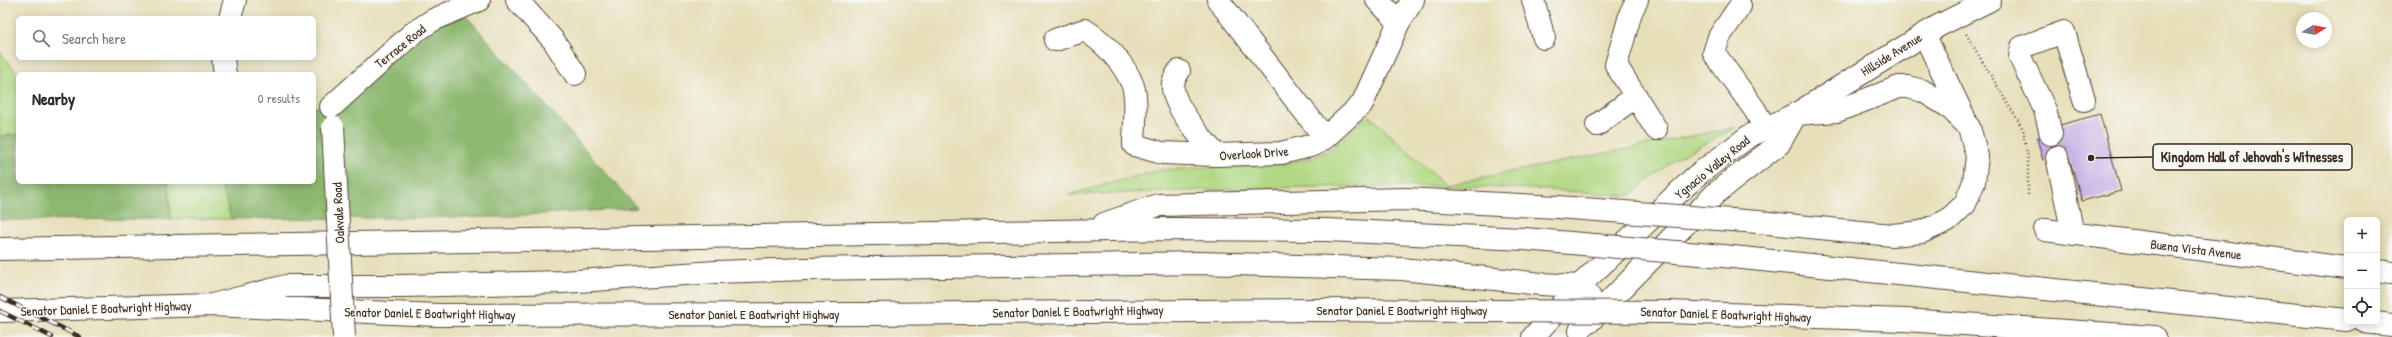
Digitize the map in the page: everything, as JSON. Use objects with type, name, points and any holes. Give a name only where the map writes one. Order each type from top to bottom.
[{"type":"main road","points":[[231,16],[235,0]]},
{"type":"main road","name":"Terrace Road","points":[[326,114],[413,33],[433,20],[479,0]]},
{"type":"main road","points":[[517,0],[554,41],[575,74]]},
{"type":"main road","points":[[1218,0],[1325,138]]},
{"type":"main road","points":[[1377,0],[1399,22]]},
{"type":"main road","name":"Overlook Drive","points":[[1055,40],[1085,30],[1099,39],[1114,56],[1133,87],[1134,145],[1162,153],[1216,155],[1281,153],[1314,145],[1325,138],[1362,104],[1399,22],[1413,0]]},
{"type":"main road","points":[[1532,0],[1544,38]]},
{"type":"main road","points":[[1636,0],[1631,12],[1616,65],[1656,129]]},
{"type":"main road","name":"Hillside Avenue","points":[[1796,114],[1924,34],[1955,16],[1990,0]]},
{"type":"main road","points":[[1740,6],[1719,37],[1714,53],[1755,110],[1766,128]]},
{"type":"main road","points":[[2051,134],[2045,110],[2020,57],[2022,47],[2064,32],[2084,100]]},
{"type":"main road","points":[[1088,230],[1158,205],[1405,199],[1557,207],[1758,222],[1892,235],[1922,232],[1948,220],[1965,204],[1974,182],[1977,156],[1969,127],[1924,34]]},
{"type":"main road","points":[[223,60],[225,72]]},
{"type":"main road","points":[[1179,71],[1173,83],[1177,103],[1198,134],[1216,155]]},
{"type":"main road","points":[[1796,114],[1837,111],[1899,87],[1908,87],[1923,91],[1949,106],[1969,127]]},
{"type":"main road","points":[[1597,125],[1636,96]]},
{"type":"main road","name":"Oakvale Road","points":[[326,114],[344,337]]},
{"type":"main road","name":"Ygnacio Valley Road","points":[[1533,337],[1579,286],[1696,176],[1749,136],[1796,114]]},
{"type":"main road","name":"Ygnacio Valley Road","points":[[1578,334],[1716,193],[1779,144],[1796,114]]},
{"type":"main road","points":[[2057,157],[2073,234]]},
{"type":"main road","points":[[0,248],[1088,230],[1318,230],[1524,239],[1723,256],[2344,320]]},
{"type":"main road","name":"Buena Vista Avenue","points":[[2045,230],[2344,268]]},
{"type":"main road","points":[[212,305],[286,286],[463,285],[562,282],[716,272],[799,270],[1161,264],[1360,266],[1444,273],[1541,284],[1579,286],[1587,292],[1592,302],[1578,334]]},
{"type":"main road","points":[[2380,271],[2392,273]]},
{"type":"main road","name":"Senator Daniel E Boatwright Highway","points":[[0,310],[212,305],[438,315],[868,314],[1310,310],[1667,312],[1913,321],[2155,337]]},
{"type":"main road","points":[[2380,324],[2392,325]]},
{"type":"path","points":[[1966,33],[2023,129],[2028,159],[2028,196]]},
{"type":"green space","points":[[460,9],[637,208],[495,217],[231,219],[221,184],[316,184],[316,107],[331,107]]},
{"type":"green space","points":[[0,52],[16,72],[16,134],[0,136]]},
{"type":"green space","points":[[1369,115],[1445,185],[1737,127],[1675,159],[1629,196],[1489,187],[1419,186],[1348,186],[1068,195],[1159,170],[1279,164],[1315,158],[1333,147]]},
{"type":"green space","points":[[16,134],[16,184],[168,184],[171,219],[0,220],[0,136]]},
{"type":"green space","points":[[168,184],[221,184],[231,219],[171,219]]},
{"type":"building","points":[[2100,114],[2121,191],[2082,201],[2068,154],[2043,160],[2037,138],[2061,132],[2060,125]]},
{"type":"railway","points":[[0,297],[80,337]]},
{"type":"railway","points":[[0,311],[52,337]]},
{"type":"place","name":"Kingdom Hall of Jehovah's Witnesses","points":[[2091,158]]}]
